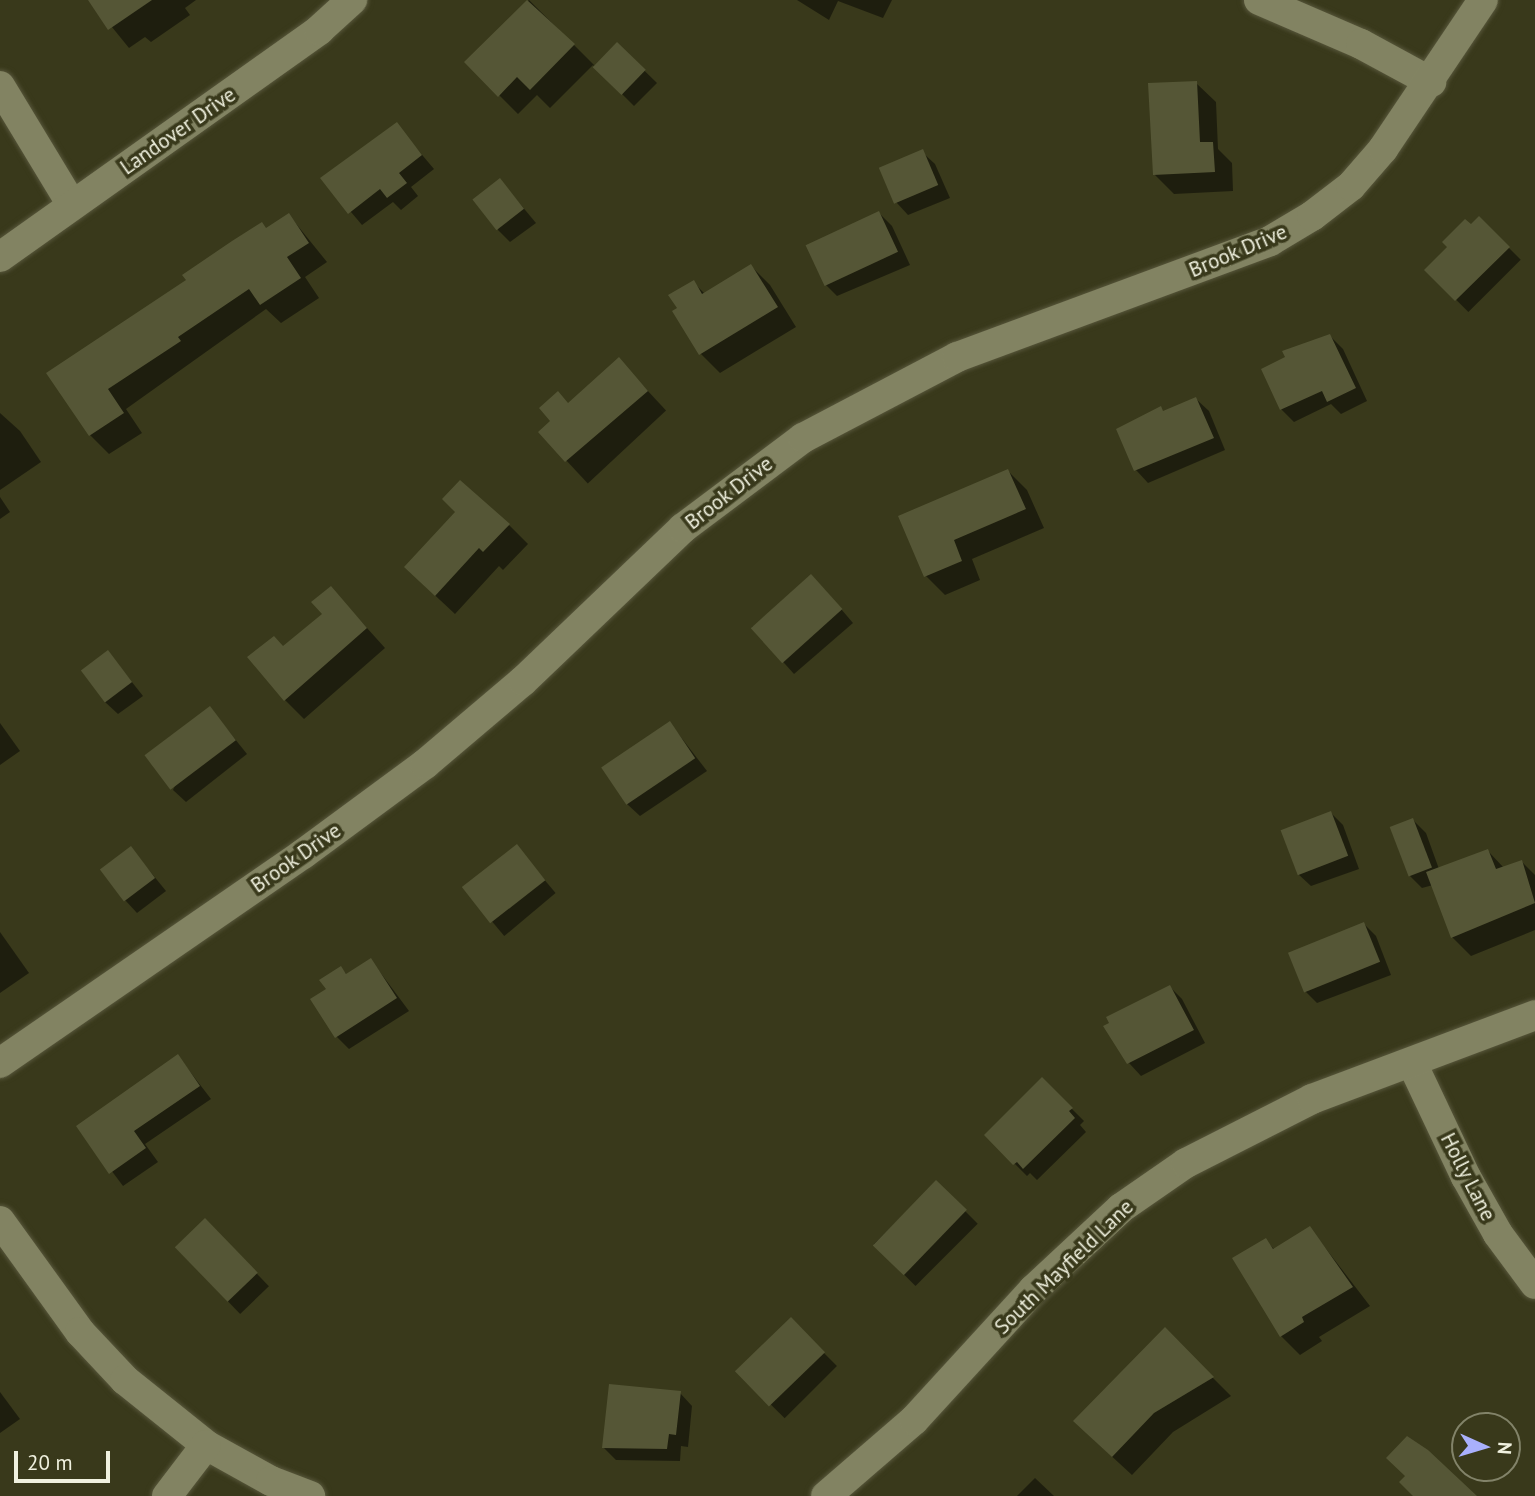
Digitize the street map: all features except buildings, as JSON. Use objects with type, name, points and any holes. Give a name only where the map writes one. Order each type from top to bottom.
[{"type":"street","name":"Landover Drive","points":[[0,257],[319,30],[352,0]]},
{"type":"street","points":[[1259,0],[1361,44],[1432,82]]},
{"type":"street","name":"Brook Drive","points":[[0,1063],[303,854],[425,764],[523,681],[683,527],[803,438],[957,357],[1270,241],[1312,216],[1350,186],[1432,82],[1483,0]]},
{"type":"street","points":[[0,86],[72,205]]},
{"type":"street","name":"South Mayfield Lane","points":[[826,1496],[905,1428],[1033,1290],[1121,1208],[1186,1163],[1255,1125],[1535,1015]]},
{"type":"street","name":"Holly Lane","points":[[1412,1063],[1466,1177],[1498,1234],[1535,1284]]},
{"type":"street","points":[[0,1221],[80,1332],[125,1380],[206,1446],[271,1481],[310,1496]]},
{"type":"street","points":[[167,1496],[206,1446]]}]
